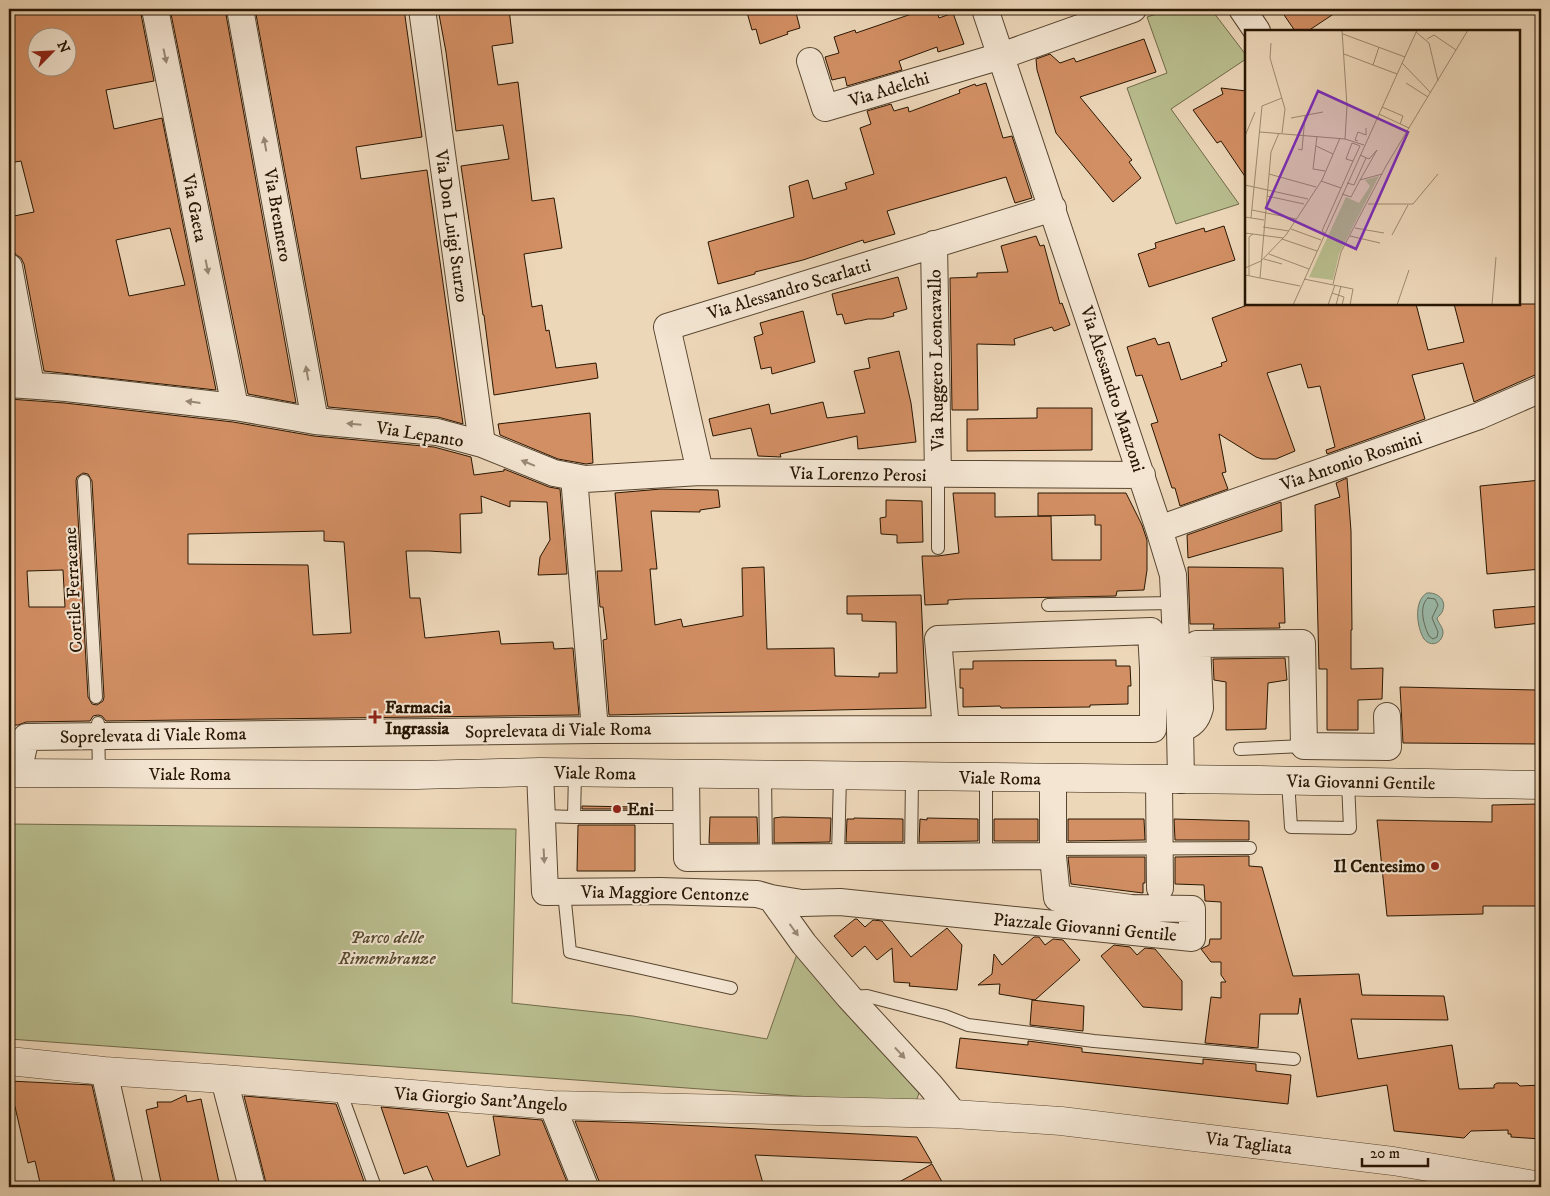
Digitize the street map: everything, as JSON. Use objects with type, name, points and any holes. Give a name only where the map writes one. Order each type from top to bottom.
[{"type":"street","name":"Via Gaeta","points":[[155,9],[235,407]]},
{"type":"street","name":"Via Brennero","points":[[240,9],[315,421]]},
{"type":"street","name":"Via Don Luigi Sturzo","points":[[422,9],[482,444]]},
{"type":"street","name":"Via Alessandro Manzoni","points":[[985,9],[1142,475],[1173,575],[1174,603],[1165,668],[1180,729],[1160,848],[1160,888]]},
{"type":"street","points":[[1001,56],[1133,9]]},
{"type":"street","points":[[1242,9],[1257,30]]},
{"type":"street","name":"Via Adelchi","points":[[810,61],[824,108],[1001,56]]},
{"type":"street","name":"Via Alessandro Scarlatti","points":[[700,472],[667,327],[1053,208]]},
{"type":"street","name":"Via Ruggero Leoncavallo","points":[[934,244],[938,475]]},
{"type":"street","points":[[9,267],[20,384]]},
{"type":"street","name":"Via Lepanto","points":[[20,384],[235,407],[315,421],[437,432],[482,444],[554,473],[574,477]]},
{"type":"street","name":"Via Antonio Rosmini","points":[[1159,528],[1479,416],[1541,389]]},
{"type":"street","name":"Via Lorenzo Perosi","points":[[574,477],[585,479],[700,472],[1142,475]]},
{"type":"street","points":[[574,477],[595,730]]},
{"type":"street","points":[[946,729],[938,639],[1151,631],[1165,668]]},
{"type":"street","points":[[1180,729],[1190,725],[1197,718],[1200,708],[1197,644],[1302,643],[1304,746],[1388,747],[1387,716]]},
{"type":"street","name":"Soprelevata di Viale Roma","points":[[13,773],[26,737],[98,729],[1153,729],[1165,668]]},
{"type":"street","name":"Viale Roma","points":[[13,773],[416,775],[540,772],[1170,780]]},
{"type":"street","name":"Via Maggiore Centonze","points":[[540,772],[545,892],[660,891],[757,894],[771,898],[804,944],[848,998],[930,1085],[954,1114]]},
{"type":"street","points":[[686,774],[687,858],[986,856],[1053,852]]},
{"type":"street","name":"Piazzale Giovanni Gentile","points":[[771,898],[802,903],[840,902],[1192,938],[1192,909],[1132,908],[1057,898],[1053,852],[1053,778]]},
{"type":"street","name":"Via Giovanni Gentile","points":[[1170,780],[1541,785]]},
{"type":"street","name":"Via Giorgio Sant'Angelo","points":[[9,1060],[104,1071],[224,1078],[552,1105],[954,1114]]},
{"type":"street","points":[[104,1071],[130,1187]]},
{"type":"street","points":[[224,1078],[252,1187]]},
{"type":"street","points":[[552,1105],[585,1187]]},
{"type":"street","name":"Via Tagliata","points":[[954,1114],[1060,1120],[1393,1161],[1541,1186]]},
{"type":"lane","points":[[938,475],[938,548]]},
{"type":"lane","name":"Cortile Ferracane","points":[[84,481],[96,697]]},
{"type":"lane","points":[[1048,605],[1174,603]]},
{"type":"lane","points":[[98,729],[98,773]]},
{"type":"lane","points":[[1240,749],[1304,746]]},
{"type":"lane","points":[[574,817],[575,773]]},
{"type":"lane","points":[[765,775],[766,857]]},
{"type":"lane","points":[[838,856],[840,776]]},
{"type":"lane","points":[[911,856],[912,776]]},
{"type":"lane","points":[[986,778],[986,856]]},
{"type":"lane","points":[[1288,781],[1291,827],[1350,828],[1348,782]]},
{"type":"lane","points":[[542,816],[687,817]]},
{"type":"lane","points":[[1053,852],[1160,848],[1250,848]]},
{"type":"lane","points":[[564,892],[570,952],[731,988]]},
{"type":"lane","points":[[848,998],[867,996],[945,1016],[968,1025],[1094,1041],[1294,1059]]},
{"type":"lane","points":[[339,1088],[374,1187]]},
{"type":"green space","points":[[1172,9],[1211,9],[1245,54],[1245,60],[1171,109],[1239,204],[1176,224],[1127,88],[1167,73],[1147,17]]},
{"type":"green space","name":"Parco delle Rimembranze","points":[[9,824],[516,829],[512,1003],[633,1016],[767,1039],[797,954],[919,1093],[917,1099],[908,1104],[9,1039]]},
{"type":"water","points":[[1427,593],[1438,595],[1444,604],[1442,612],[1437,618],[1443,630],[1442,636],[1439,641],[1433,644],[1424,639],[1418,622],[1418,608]]},
{"type":"building","points":[[9,9],[140,9],[154,81],[106,90],[114,129],[162,118],[216,390],[44,371],[24,264],[21,258],[15,254],[9,220],[9,217],[34,212],[21,161],[9,163]],"holes":[[[170,228],[185,285],[129,296],[116,240]]]},
{"type":"building","points":[[170,9],[225,9],[296,403],[248,394]]},
{"type":"building","points":[[255,9],[404,9],[422,137],[356,147],[361,179],[427,170],[463,424],[438,417],[328,407]]},
{"type":"building","points":[[438,9],[509,9],[513,43],[492,46],[498,85],[518,82],[532,201],[554,198],[562,248],[524,254],[532,307],[542,305],[546,331],[549,330],[556,368],[596,363],[598,378],[494,395],[484,315],[461,166],[509,159],[503,125],[456,131],[446,52]]},
{"type":"building","points":[[746,9],[795,9],[800,28],[760,44],[756,29],[752,30]]},
{"type":"building","points":[[926,9],[936,9],[939,18],[953,13],[964,44],[938,52],[937,47],[899,61],[902,70],[847,86],[845,77],[832,80],[825,57],[839,53],[834,37],[855,30],[856,33]]},
{"type":"building","points":[[1280,9],[1341,9],[1310,30],[1294,30]]},
{"type":"building","points":[[1144,39],[1156,72],[1080,97],[1132,160],[1129,162],[1141,178],[1113,202],[1056,133],[1037,70],[1036,59],[1050,54],[1060,63],[1074,58],[1076,62]]},
{"type":"building","points":[[986,83],[1003,138],[1012,136],[1032,198],[1015,203],[1006,177],[887,211],[895,234],[864,243],[863,240],[803,260],[718,284],[708,242],[794,217],[789,186],[808,180],[813,199],[847,189],[845,183],[874,174],[860,128],[871,124],[867,111],[891,104],[894,111],[908,107],[909,112],[960,93],[959,90],[975,84],[976,86]]},
{"type":"building","points":[[1221,88],[1245,91],[1245,177],[1221,141],[1217,143],[1193,110],[1223,94]]},
{"type":"building","points":[[1224,226],[1235,260],[1149,287],[1138,254],[1156,248],[1155,243],[1204,228],[1205,232]]},
{"type":"building","points":[[1036,236],[1040,246],[1044,245],[1060,304],[1062,303],[1070,325],[1054,331],[1052,327],[1014,339],[1015,345],[977,344],[978,410],[952,410],[950,278],[977,277],[977,273],[1008,272],[1001,246]]},
{"type":"building","points":[[898,277],[907,309],[893,313],[894,316],[882,319],[868,319],[845,324],[842,314],[837,315],[832,294]]},
{"type":"building","points":[[1541,304],[1541,374],[1474,402],[1463,363],[1412,375],[1425,419],[1327,454],[1326,450],[1335,447],[1320,386],[1308,388],[1301,364],[1267,373],[1295,451],[1276,459],[1262,459],[1219,434],[1226,472],[1222,473],[1228,489],[1180,506],[1175,488],[1172,488],[1151,424],[1158,422],[1142,375],[1136,376],[1127,347],[1155,338],[1158,345],[1169,342],[1181,380],[1222,366],[1221,363],[1227,361],[1212,318],[1247,305],[1416,305],[1428,350],[1464,342],[1454,305]]},
{"type":"building","points":[[803,311],[815,362],[772,374],[771,367],[761,369],[754,337],[763,334],[760,323]]},
{"type":"building","points":[[899,351],[911,403],[916,442],[858,449],[857,436],[780,454],[781,457],[758,456],[751,428],[713,436],[709,419],[769,404],[771,414],[823,402],[827,418],[865,413],[854,371],[870,368],[868,358]]},
{"type":"building","points":[[9,399],[65,403],[233,422],[314,436],[434,447],[471,457],[474,475],[504,471],[504,469],[549,487],[560,489],[567,574],[538,575],[540,557],[550,540],[547,502],[510,501],[510,507],[481,496],[482,513],[460,514],[461,553],[406,551],[410,598],[420,598],[425,638],[499,631],[501,644],[553,642],[554,649],[573,648],[579,715],[106,721],[102,716],[98,715],[93,716],[90,721],[26,722],[18,725],[9,725]],"holes":[[[83,473],[88,474],[92,481],[104,697],[103,701],[97,705],[92,704],[88,697],[77,477]],[[324,531],[324,541],[344,542],[351,633],[313,635],[308,565],[188,564],[188,534]],[[63,570],[65,607],[29,607],[27,571]]]},
{"type":"building","points":[[1037,408],[1092,408],[1092,450],[967,451],[967,419],[1037,418]]},
{"type":"building","points":[[590,413],[593,463],[586,464],[558,459],[500,435],[498,424]]},
{"type":"building","points":[[1347,478],[1351,531],[1351,669],[1383,668],[1382,699],[1358,700],[1358,730],[1327,730],[1327,669],[1319,669],[1315,505],[1340,497],[1336,483]]},
{"type":"building","points":[[1541,480],[1541,569],[1487,574],[1480,486]]},
{"type":"building","points":[[661,489],[718,490],[720,507],[700,510],[700,512],[651,511],[657,569],[650,569],[655,625],[681,619],[683,627],[743,616],[742,568],[764,567],[767,649],[834,648],[835,676],[879,677],[879,673],[897,673],[896,622],[862,621],[862,614],[847,614],[847,596],[921,595],[926,708],[609,715],[603,640],[607,639],[603,607],[600,607],[597,571],[622,571],[615,493]]},
{"type":"building","points":[[953,493],[995,493],[995,517],[1051,516],[1052,560],[1101,560],[1101,525],[1095,525],[1095,515],[1038,516],[1038,493],[1126,493],[1142,525],[1147,540],[1147,570],[1144,590],[1117,591],[1116,596],[964,599],[948,600],[948,604],[925,605],[922,556],[959,553]]},
{"type":"building","points":[[886,500],[922,501],[923,542],[897,543],[897,535],[881,534],[880,518],[886,517]]},
{"type":"building","points":[[1281,502],[1282,531],[1188,558],[1187,535]]},
{"type":"building","points":[[1188,567],[1283,568],[1285,623],[1279,623],[1280,628],[1213,629],[1214,624],[1190,624]]},
{"type":"building","points":[[1541,606],[1541,623],[1495,628],[1493,610]]},
{"type":"building","points":[[1285,658],[1287,680],[1268,683],[1266,729],[1226,730],[1226,682],[1214,680],[1213,659]]},
{"type":"building","points":[[1116,660],[1116,666],[1130,666],[1131,686],[1128,686],[1128,704],[1090,705],[1090,707],[963,707],[960,669],[973,669],[973,661]]},
{"type":"building","points":[[1400,687],[1536,690],[1538,744],[1403,743]]},
{"type":"building","points":[[1541,804],[1541,906],[1483,906],[1483,914],[1387,916],[1377,820],[1492,822],[1492,805]]},
{"type":"building","points":[[582,806],[635,807],[635,809],[582,809]]},
{"type":"building","points":[[710,817],[757,817],[758,843],[709,843]]},
{"type":"building","points":[[774,818],[831,818],[830,842],[774,843]]},
{"type":"building","points":[[927,818],[978,819],[978,841],[919,842],[920,819],[927,820]]},
{"type":"building","points":[[847,819],[903,819],[903,842],[846,842]]},
{"type":"building","points":[[994,819],[1038,819],[1038,841],[994,841]]},
{"type":"building","points":[[1068,819],[1144,819],[1145,840],[1068,841]]},
{"type":"building","points":[[1174,819],[1249,821],[1249,840],[1175,840]]},
{"type":"building","points":[[578,825],[635,825],[635,871],[577,871]]},
{"type":"building","points":[[1249,856],[1249,866],[1262,867],[1293,976],[1359,974],[1362,995],[1444,996],[1448,1020],[1351,1019],[1358,1059],[1452,1045],[1459,1089],[1494,1088],[1494,1085],[1497,1083],[1517,1083],[1520,1086],[1541,1085],[1541,1139],[1511,1137],[1511,1134],[1508,1134],[1508,1130],[1471,1131],[1464,1138],[1394,1131],[1387,1085],[1317,1097],[1300,998],[1298,1014],[1260,1014],[1258,1048],[1205,1043],[1211,997],[1221,998],[1221,982],[1226,982],[1221,975],[1221,962],[1211,962],[1201,949],[1209,945],[1210,939],[1221,939],[1221,902],[1205,901],[1204,885],[1175,884],[1175,857]]},
{"type":"building","points":[[1068,857],[1145,857],[1143,893],[1071,884]]},
{"type":"building","points":[[855,919],[865,927],[873,920],[882,921],[911,957],[947,928],[962,945],[957,990],[909,986],[910,983],[894,982],[892,948],[877,960],[865,946],[852,957],[834,936]]},
{"type":"building","points":[[1034,937],[1039,937],[1045,945],[1053,939],[1063,940],[1080,960],[1035,1000],[999,994],[1000,984],[978,985],[992,974],[994,954],[1002,965]]},
{"type":"building","points":[[1114,945],[1130,947],[1137,955],[1145,948],[1155,949],[1182,981],[1182,1010],[1143,1007],[1101,956]]},
{"type":"building","points":[[1032,1000],[1084,1006],[1083,1031],[1030,1025]]},
{"type":"building","points":[[960,1038],[1028,1045],[1028,1041],[1082,1048],[1082,1052],[1203,1064],[1203,1059],[1256,1064],[1256,1071],[1291,1075],[1288,1104],[956,1068]]},
{"type":"building","points":[[9,1081],[92,1085],[115,1187],[78,1187],[76,1183],[60,1187],[41,1187],[35,1161],[28,1163]]},
{"type":"building","points":[[186,1095],[187,1102],[201,1099],[220,1187],[162,1187],[146,1110],[158,1107],[157,1102],[171,1102]]},
{"type":"building","points":[[244,1096],[336,1104],[366,1187],[267,1187]]},
{"type":"building","points":[[381,1107],[448,1113],[467,1167],[500,1155],[493,1116],[542,1120],[569,1187],[436,1187],[427,1166],[404,1174]]},
{"type":"building","points":[[575,1121],[917,1137],[932,1163],[755,1155],[764,1187],[600,1187]]},
{"type":"building","points":[[932,1164],[945,1187],[890,1187]]},
{"type":"place","name":"Farmacia Ingrassia","points":[[375,717]]},
{"type":"place","name":"Eni","points":[[617,809]]},
{"type":"place","name":"Il Centesimo","points":[[1435,866]]}]
